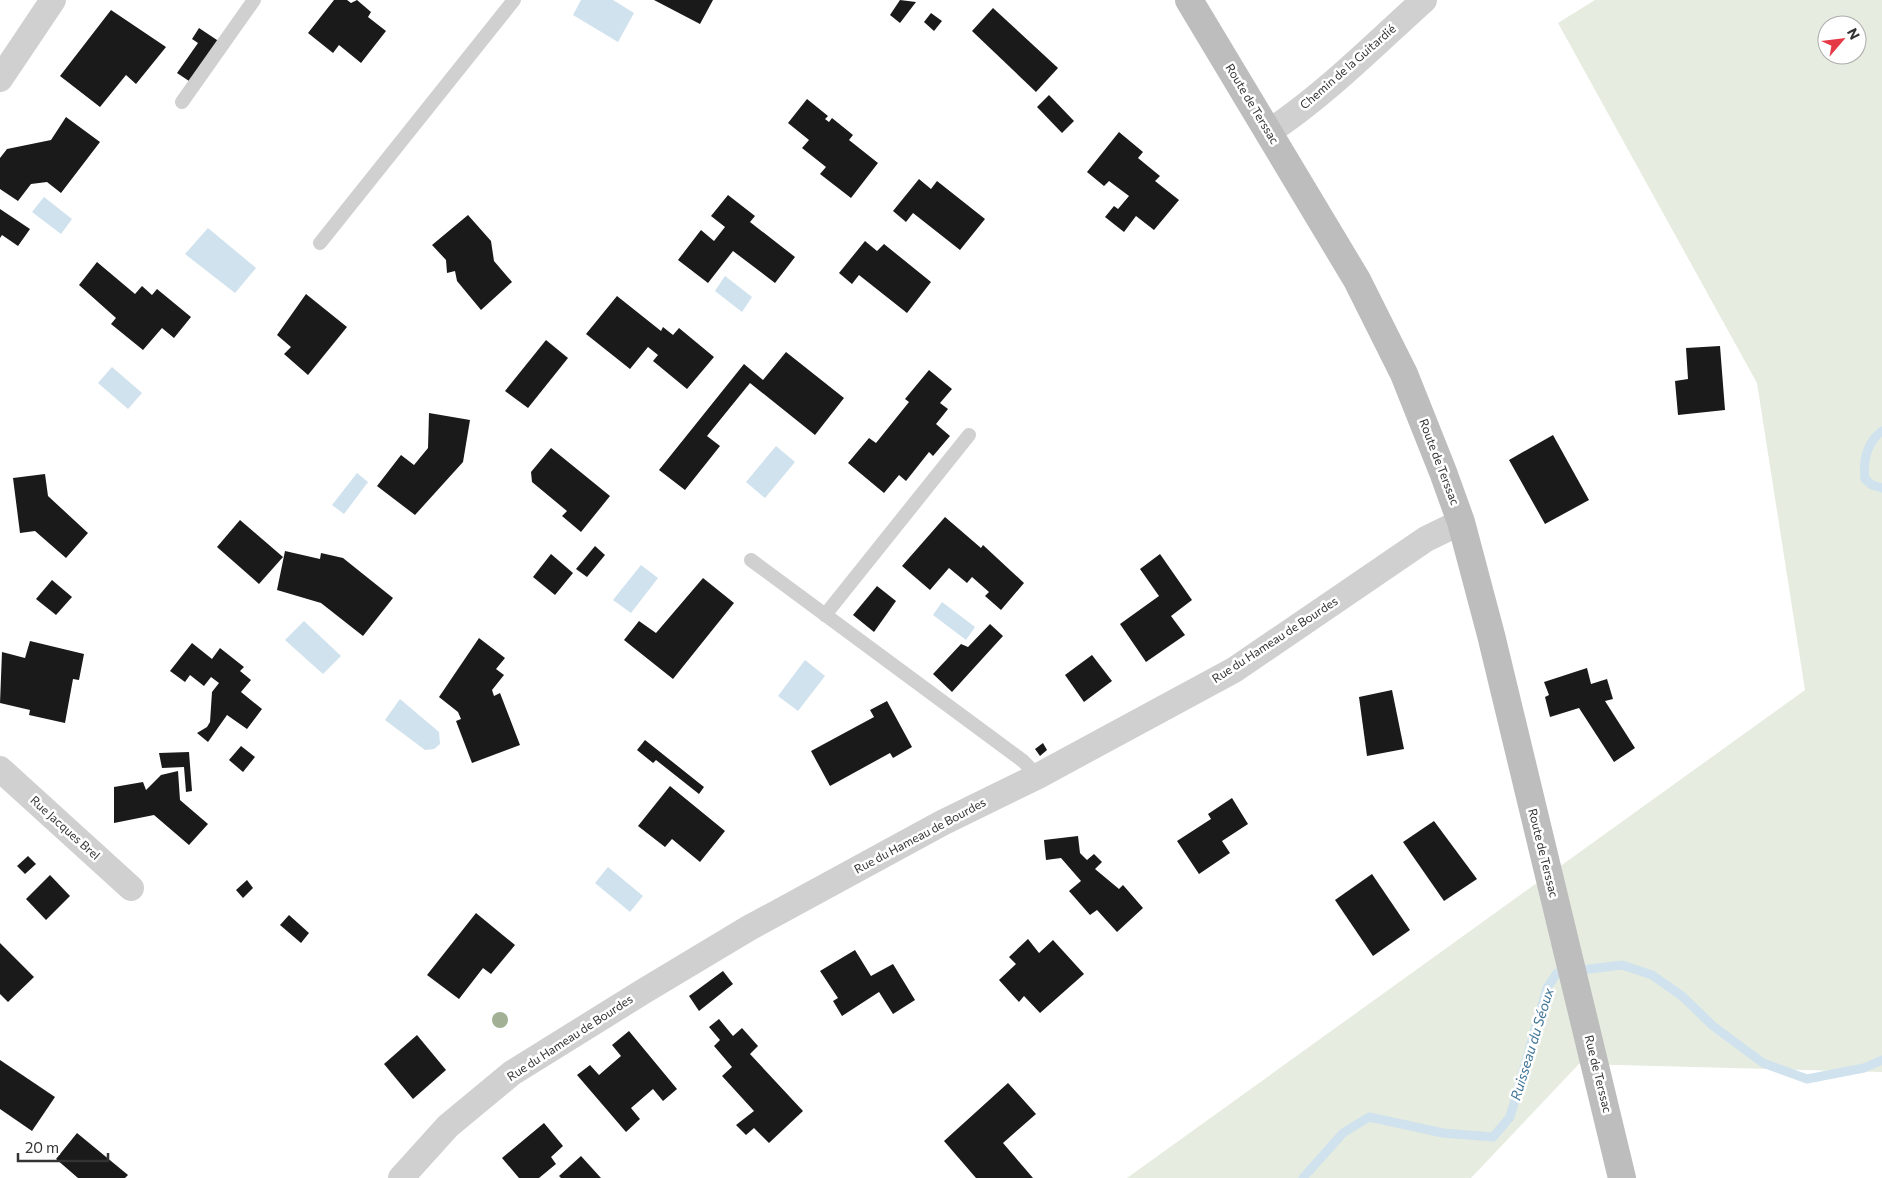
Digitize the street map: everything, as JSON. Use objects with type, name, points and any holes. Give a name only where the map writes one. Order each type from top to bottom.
[{"type":"street","points":[[0,79],[53,0]]},
{"type":"street","name":"Route de Terssac","points":[[1189,0],[1357,280],[1395,357],[1429,435],[1461,522],[1491,635],[1572,971]]},
{"type":"street","name":"Chemin de la Guitardié","points":[[1269,132],[1292,116],[1338,78],[1424,0]]},
{"type":"street","name":"Rue du Hameau de Bourdes","points":[[401,1178],[448,1126],[520,1068],[749,928],[942,823],[1038,776],[1234,670],[1426,539],[1461,522]]},
{"type":"street","name":"Rue Jacques Brel","points":[[0,769],[131,888]]},
{"type":"street","name":"Rue de Terssac","points":[[1572,971],[1622,1178]]},
{"type":"lane","points":[[182,102],[254,0]]},
{"type":"lane","points":[[320,243],[514,0]]},
{"type":"lane","points":[[825,614],[969,435]]},
{"type":"lane","points":[[751,560],[1023,761],[1038,776]]},
{"type":"shaded area","points":[[1595,0],[1882,0],[1882,1072],[1579,1064],[1471,1178],[1127,1178],[1805,690],[1757,383],[1558,23]]},
{"type":"water","points":[[581,0],[613,0],[634,13],[618,42],[573,15]]},
{"type":"water","points":[[44,197],[72,219],[61,234],[32,212]]},
{"type":"water","points":[[208,228],[256,268],[235,293],[185,254]]},
{"type":"water","points":[[725,276],[752,297],[742,312],[715,291]]},
{"type":"water","points":[[112,367],[142,393],[128,409],[98,383]]},
{"type":"water","points":[[776,446],[795,462],[765,498],[746,482]]},
{"type":"water","points":[[357,473],[368,482],[344,514],[332,505]]},
{"type":"water","points":[[641,565],[658,578],[631,613],[613,600]]},
{"type":"water","points":[[942,602],[975,627],[966,640],[933,615]]},
{"type":"water","points":[[304,621],[341,656],[323,674],[285,640]]},
{"type":"water","points":[[805,660],[825,676],[798,711],[778,696]]},
{"type":"water","points":[[400,699],[439,732],[440,744],[434,749],[425,750],[385,720]]},
{"type":"water","points":[[608,867],[643,896],[630,912],[595,883]]},
{"type":"building","points":[[334,0],[347,0],[351,3],[357,0],[371,12],[368,17],[386,31],[361,63],[339,45],[333,53],[308,33]]},
{"type":"building","points":[[654,0],[713,0],[700,24]]},
{"type":"building","points":[[900,0],[916,2],[900,23],[890,15]]},
{"type":"building","points":[[993,8],[1058,68],[1036,92],[972,31]]},
{"type":"building","points":[[111,10],[166,47],[136,84],[126,75],[100,107],[60,76]]},
{"type":"building","points":[[931,13],[942,21],[934,31],[924,22]]},
{"type":"building","points":[[199,28],[220,42],[192,83],[177,73],[198,43],[192,39]]},
{"type":"building","points":[[1049,95],[1074,121],[1062,133],[1037,107]]},
{"type":"building","points":[[807,99],[828,116],[825,119],[829,122],[832,118],[853,135],[849,140],[878,163],[851,198],[820,174],[826,167],[802,148],[809,140],[788,123]]},
{"type":"building","points":[[66,117],[100,142],[61,193],[47,182],[31,184],[18,201],[0,189],[0,158],[7,149],[51,140]]},
{"type":"building","points":[[1119,132],[1143,152],[1138,158],[1160,176],[1155,181],[1179,200],[1154,230],[1136,216],[1124,232],[1105,217],[1114,206],[1118,209],[1129,196],[1109,181],[1104,186],[1087,172]]},
{"type":"building","points":[[919,179],[931,189],[937,181],[985,219],[960,250],[913,213],[906,222],[893,211]]},
{"type":"building","points":[[728,195],[755,216],[750,222],[795,257],[775,283],[733,251],[708,283],[678,260],[701,230],[714,241],[725,227],[711,216]]},
{"type":"building","points":[[0,209],[30,229],[18,246],[2,235],[0,238]]},
{"type":"building","points":[[468,215],[491,241],[494,261],[512,282],[481,310],[457,281],[455,271],[447,273],[446,260],[432,245]]},
{"type":"building","points":[[865,241],[877,251],[884,244],[931,282],[907,313],[859,275],[852,284],[839,273]]},
{"type":"building","points":[[97,262],[135,294],[142,286],[152,295],[157,289],[191,317],[174,338],[162,328],[143,350],[111,324],[116,318],[79,285]]},
{"type":"building","points":[[306,294],[347,327],[308,375],[284,354],[291,347],[277,335]]},
{"type":"building","points":[[617,296],[661,331],[663,327],[673,335],[679,328],[714,357],[687,389],[653,361],[658,355],[648,347],[630,369],[586,334]]},
{"type":"building","points":[[546,340],[568,358],[528,408],[505,391]]},
{"type":"building","points":[[1720,346],[1725,410],[1678,415],[1675,381],[1688,379],[1686,348]]},
{"type":"building","points":[[786,352],[844,398],[815,435],[750,383],[707,436],[720,446],[685,490],[659,470],[744,364],[763,380]]},
{"type":"building","points":[[929,370],[952,389],[940,403],[948,409],[936,424],[950,436],[933,456],[929,452],[906,481],[899,475],[884,493],[848,463],[869,438],[876,443],[909,402],[905,399]]},
{"type":"building","points":[[429,413],[470,420],[463,462],[415,515],[377,486],[401,455],[414,465],[428,448]]},
{"type":"building","points":[[1553,435],[1589,500],[1545,524],[1509,460]]},
{"type":"building","points":[[551,448],[610,496],[581,532],[562,516],[567,511],[532,482],[531,472]]},
{"type":"building","points":[[45,474],[48,496],[88,533],[66,558],[35,531],[20,533],[13,478]]},
{"type":"building","points":[[945,517],[981,548],[983,545],[1024,583],[1001,610],[985,596],[989,592],[972,577],[967,583],[949,568],[930,590],[902,566]]},
{"type":"building","points":[[240,520],[283,557],[259,584],[217,547]]},
{"type":"building","points":[[595,546],[605,555],[587,577],[576,569]]},
{"type":"building","points":[[285,551],[320,559],[321,553],[343,558],[393,598],[363,636],[321,603],[277,590]]},
{"type":"building","points":[[551,554],[573,573],[555,595],[533,577]]},
{"type":"building","points":[[1160,554],[1192,600],[1171,616],[1185,635],[1146,662],[1120,624],[1159,596],[1140,569]]},
{"type":"building","points":[[703,578],[734,603],[673,679],[624,640],[639,621],[656,633]]},
{"type":"building","points":[[52,580],[72,597],[56,615],[36,599]]},
{"type":"building","points":[[877,586],[896,601],[874,632],[853,615]]},
{"type":"building","points":[[990,624],[1003,636],[952,692],[933,674],[961,644],[968,647]]},
{"type":"building","points":[[479,638],[505,658],[496,669],[504,675],[492,690],[494,696],[500,693],[520,745],[472,763],[456,721],[461,719],[458,712],[439,697]]},
{"type":"building","points":[[30,641],[84,654],[79,680],[73,679],[65,723],[29,715],[30,710],[0,703],[2,652],[25,658]]},
{"type":"building","points":[[192,643],[212,659],[220,648],[244,667],[240,671],[251,680],[241,692],[262,709],[247,729],[227,715],[208,742],[197,733],[207,727],[210,722],[212,692],[219,683],[211,677],[204,686],[190,675],[185,682],[170,671]]},
{"type":"building","points":[[1092,655],[1112,681],[1084,702],[1065,675]]},
{"type":"building","points":[[1587,668],[1591,684],[1607,679],[1613,699],[1605,701],[1635,748],[1614,762],[1579,708],[1550,717],[1545,697],[1549,695],[1544,682]]},
{"type":"building","points":[[1392,690],[1404,749],[1367,756],[1359,697]]},
{"type":"building","points":[[887,701],[912,747],[893,758],[890,753],[830,786],[811,751],[874,717],[870,710]]},
{"type":"building","points":[[645,740],[704,787],[699,794],[656,760],[653,763],[637,750]]},
{"type":"building","points":[[1043,743],[1047,750],[1040,756],[1035,749]]},
{"type":"building","points":[[241,746],[255,757],[243,772],[229,760]]},
{"type":"building","points":[[189,752],[192,791],[186,792],[184,767],[162,768],[159,753]]},
{"type":"building","points":[[178,771],[180,800],[208,824],[189,845],[154,815],[114,823],[114,787],[143,782],[146,790],[161,775]]},
{"type":"building","points":[[670,786],[725,831],[700,862],[672,839],[665,847],[638,826]]},
{"type":"building","points":[[1232,798],[1248,824],[1222,841],[1230,853],[1199,874],[1177,841],[1211,819],[1208,814]]},
{"type":"building","points":[[1434,821],[1477,879],[1444,901],[1403,842]]},
{"type":"building","points":[[1078,836],[1080,853],[1087,860],[1094,854],[1102,862],[1095,869],[1119,889],[1123,885],[1143,908],[1117,932],[1097,910],[1090,915],[1069,891],[1081,881],[1061,858],[1046,860],[1044,840]]},
{"type":"building","points":[[28,856],[36,864],[25,874],[17,866]]},
{"type":"building","points":[[1372,874],[1410,930],[1373,956],[1335,900]]},
{"type":"building","points":[[50,875],[70,896],[46,920],[26,899]]},
{"type":"building","points":[[247,880],[253,888],[243,898],[236,890]]},
{"type":"building","points":[[476,913],[515,945],[491,974],[483,968],[459,999],[427,975]]},
{"type":"building","points":[[289,915],[309,933],[301,943],[280,925]]},
{"type":"building","points":[[1028,939],[1039,953],[1053,940],[1084,974],[1040,1013],[1024,996],[1019,1002],[999,980],[1016,964],[1009,957]]},
{"type":"building","points":[[0,943],[34,977],[8,1002],[0,994]]},
{"type":"building","points":[[855,950],[871,976],[893,964],[915,1000],[893,1014],[879,992],[842,1016],[833,1001],[838,998],[820,971]]},
{"type":"building","points":[[723,971],[733,984],[699,1011],[689,996]]},
{"type":"building","points":[[719,1019],[733,1036],[742,1028],[758,1046],[750,1054],[803,1111],[769,1143],[754,1128],[746,1135],[736,1125],[754,1111],[722,1076],[732,1067],[714,1046],[720,1040],[709,1027]]},
{"type":"building","points":[[629,1031],[677,1089],[663,1101],[653,1089],[631,1108],[640,1119],[626,1132],[577,1075],[590,1065],[599,1075],[621,1056],[612,1045]]},
{"type":"building","points":[[417,1035],[446,1070],[413,1099],[384,1064]]},
{"type":"building","points":[[0,1060],[55,1097],[32,1131],[0,1109]]},
{"type":"building","points":[[1008,1083],[1036,1114],[1003,1143],[1033,1178],[976,1178],[944,1141]]},
{"type":"building","points":[[544,1123],[563,1146],[551,1157],[556,1164],[539,1178],[519,1178],[502,1158]]},
{"type":"building","points":[[77,1133],[128,1175],[125,1178],[78,1178],[56,1159]]},
{"type":"building","points":[[581,1156],[601,1178],[561,1178],[559,1176]]},
{"type":"waterway","name":"Ruisseau du Séoux","points":[[1882,431],[1869,446],[1864,472],[1865,479],[1872,485],[1882,488]]},
{"type":"waterway","name":"Ruisseau du Séoux","points":[[1303,1178],[1343,1133],[1369,1117],[1443,1133],[1493,1137],[1510,1117],[1547,988],[1557,973],[1622,965],[1652,975],[1682,996],[1713,1026],[1763,1063],[1807,1079],[1864,1068],[1882,1060]]}]
